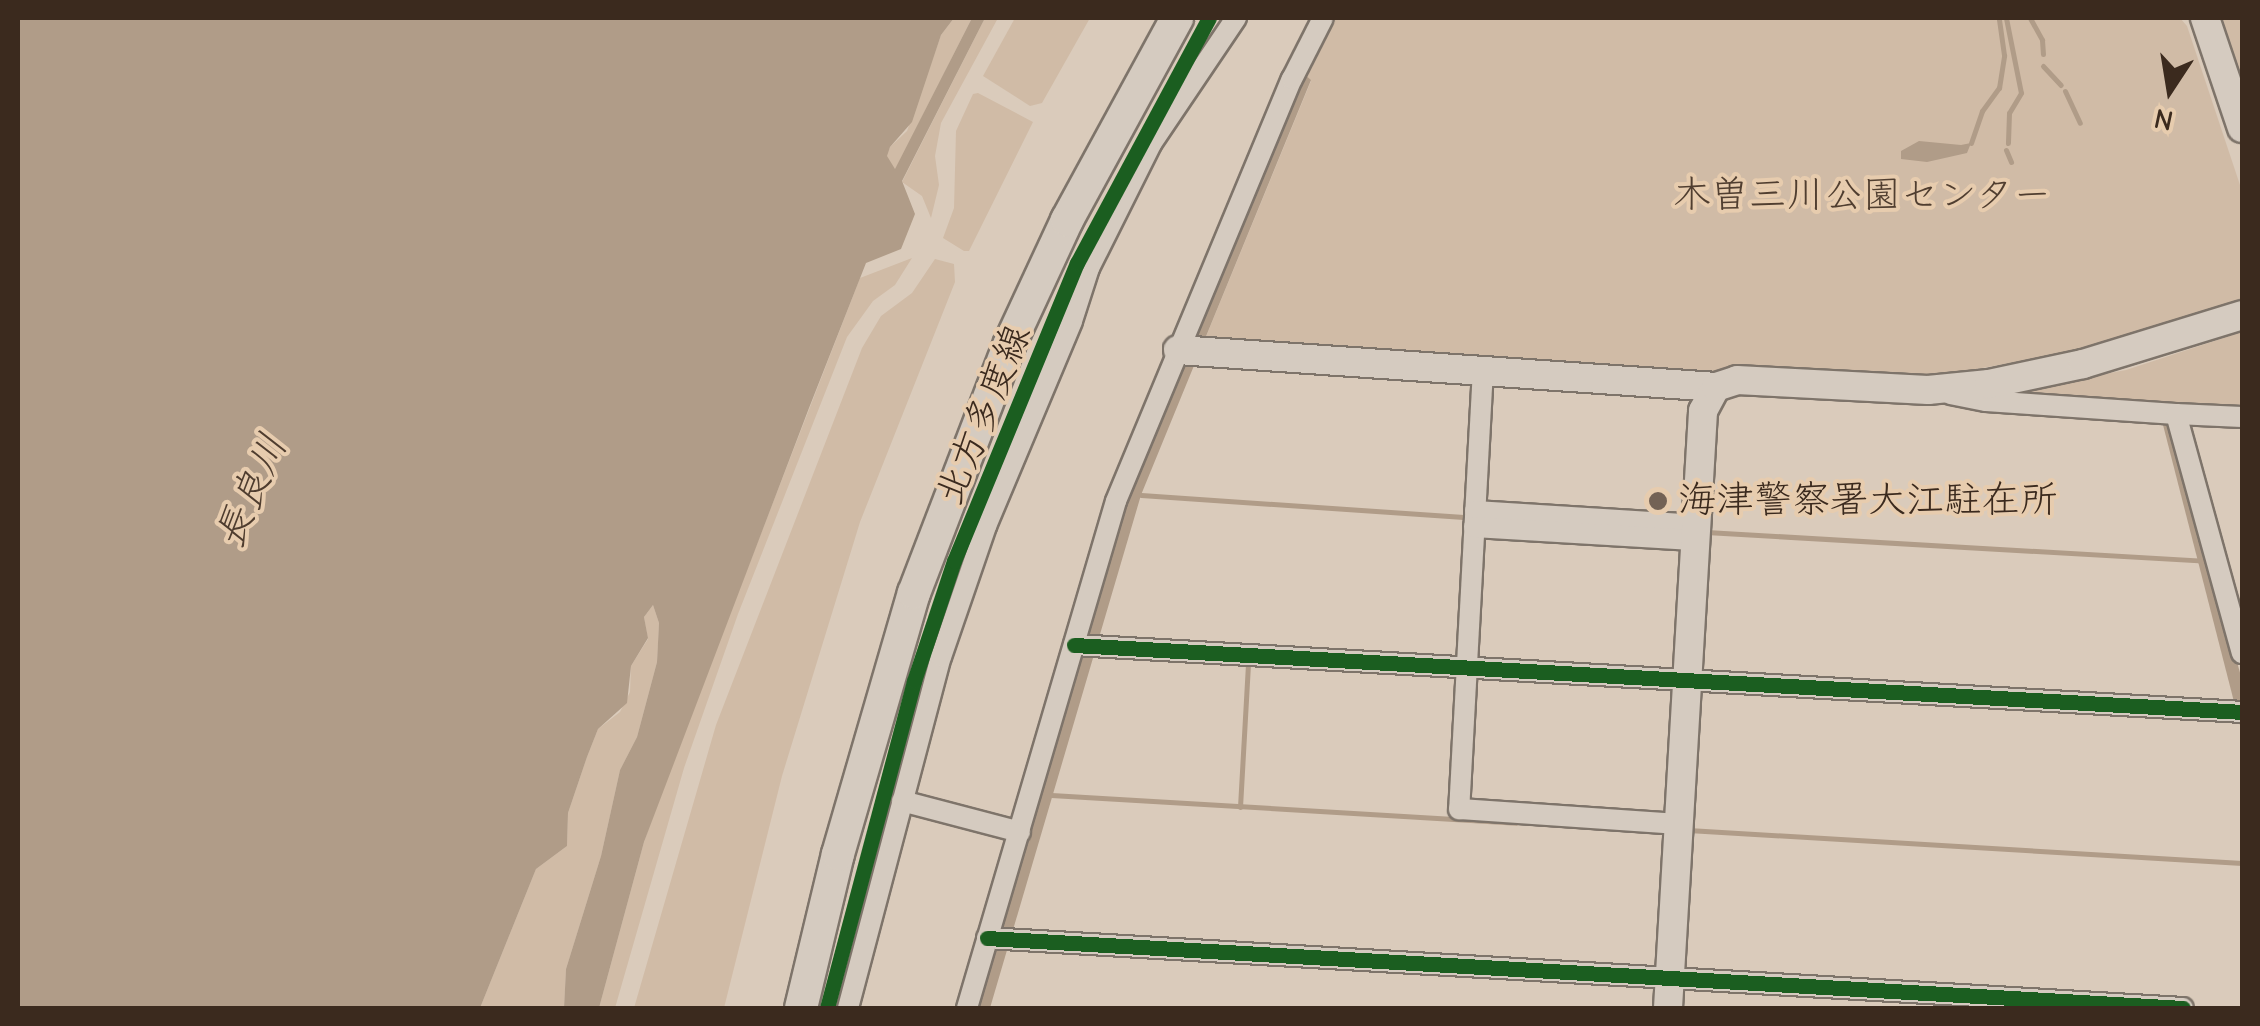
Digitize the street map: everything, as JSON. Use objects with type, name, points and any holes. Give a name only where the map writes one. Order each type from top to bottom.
[{"type":"main road","name":"北方多度線","points":[[801,1008],[838,854],[919,579],[1010,344],[1067,220],[1177,18]]},
{"type":"main road","points":[[2205,18],[2242,128]]},
{"type":"main road","points":[[1189,351],[1716,386],[1736,380],[1928,390],[1989,384],[2083,364],[2242,315]]},
{"type":"main road","points":[[1668,1008],[1703,410],[1716,386]]},
{"type":"street","points":[[848,1008],[941,656],[986,526],[1072,321],[1089,268],[1151,144],[1236,18]]},
{"type":"street","points":[[967,1008],[998,938],[1020,832],[1116,501],[1189,351],[1292,78],[1323,18]]},
{"type":"street","points":[[1482,369],[1459,808],[1679,824]]},
{"type":"street","points":[[1928,390],[1986,401],[2242,417]]},
{"type":"street","points":[[2176,414],[2242,654]]},
{"type":"street","points":[[1474,519],[1694,533]]},
{"type":"street","points":[[1076,645],[2240,712]]},
{"type":"street","points":[[902,801],[1020,832]]},
{"type":"street","points":[[998,938],[2183,1008]]},
{"type":"green space","points":[[954,18],[972,18],[895,170],[886,156],[907,131],[941,35]]},
{"type":"green space","points":[[985,18],[998,18],[941,123],[935,156],[939,185],[931,218],[922,196],[902,182]]},
{"type":"green space","points":[[1015,18],[1090,18],[1042,103],[1030,106],[983,76]]},
{"type":"green space","name":"木曽三川公園センター","points":[[1332,18],[2180,18],[2187,26],[2242,191],[2242,302],[2129,342],[1937,376],[1730,371],[1691,374],[1203,344],[1311,81],[1304,74]]},
{"type":"green space","points":[[2220,18],[2242,18],[2242,84]]},
{"type":"green space","points":[[978,93],[1033,122],[969,251],[964,251],[943,238],[954,208],[956,131],[973,94]]},
{"type":"green space","points":[[912,258],[895,285],[873,301],[847,337],[738,614],[684,768],[615,1008],[599,1008],[644,842],[669,771],[860,278]]},
{"type":"green space","points":[[935,259],[954,264],[955,282],[860,522],[782,776],[724,1008],[634,1008],[716,725],[862,348],[881,316],[912,293]]},
{"type":"green space","points":[[2242,332],[2242,410],[1987,396],[2126,370]]},
{"type":"green space","points":[[653,605],[659,623],[657,662],[637,737],[620,770],[601,856],[566,969],[564,1008],[480,1008],[536,869],[567,846],[568,813],[587,757],[598,729],[620,712],[630,692],[631,666],[648,639],[644,617]]},
{"type":"water","name":"長良川","points":[[18,18],[954,18],[941,35],[912,122],[890,147],[887,156],[895,169],[972,18],[985,18],[902,181],[915,214],[901,249],[866,263],[809,408],[644,842],[599,1008],[564,1008],[566,969],[601,856],[620,770],[637,737],[657,662],[659,623],[653,605],[644,617],[648,638],[631,666],[627,703],[598,729],[587,757],[568,813],[567,846],[536,869],[480,1008],[18,1008]]},
{"type":"water","points":[[1304,74],[1311,80],[1141,495],[990,1008],[976,1008],[1127,491]]},
{"type":"water","points":[[1919,141],[1971,143],[1967,153],[1927,162],[1901,159],[1901,151]]},
{"type":"water","points":[[2162,421],[2171,423],[2242,680],[2242,733]]},
{"type":"waterway","points":[[1971,143],[1982,111],[1999,88],[2004,55],[1999,18]]},
{"type":"waterway","points":[[2006,18],[2021,93],[2009,113],[2008,143]]},
{"type":"waterway","points":[[2030,18],[2042,40],[2043,54]]},
{"type":"waterway","points":[[2043,66],[2061,85]]},
{"type":"waterway","points":[[2065,91],[2080,123]]},
{"type":"waterway","points":[[2006,150],[2011,162]]},
{"type":"waterway","points":[[1141,495],[1467,517]]},
{"type":"waterway","points":[[1706,532],[2198,560]]},
{"type":"waterway","points":[[1240,807],[1248,665]]},
{"type":"waterway","points":[[1051,795],[1516,823]]},
{"type":"waterway","points":[[1688,830],[2242,863]]},
{"type":"cycle path","points":[[827,1008],[914,681],[954,561],[1077,263],[1209,18]]},
{"type":"cycle path","points":[[1074,645],[2242,712]]},
{"type":"cycle path","points":[[987,938],[2183,1008]]},
{"type":"place","name":"海津警察署大江駐在所","points":[[1658,501]]}]
